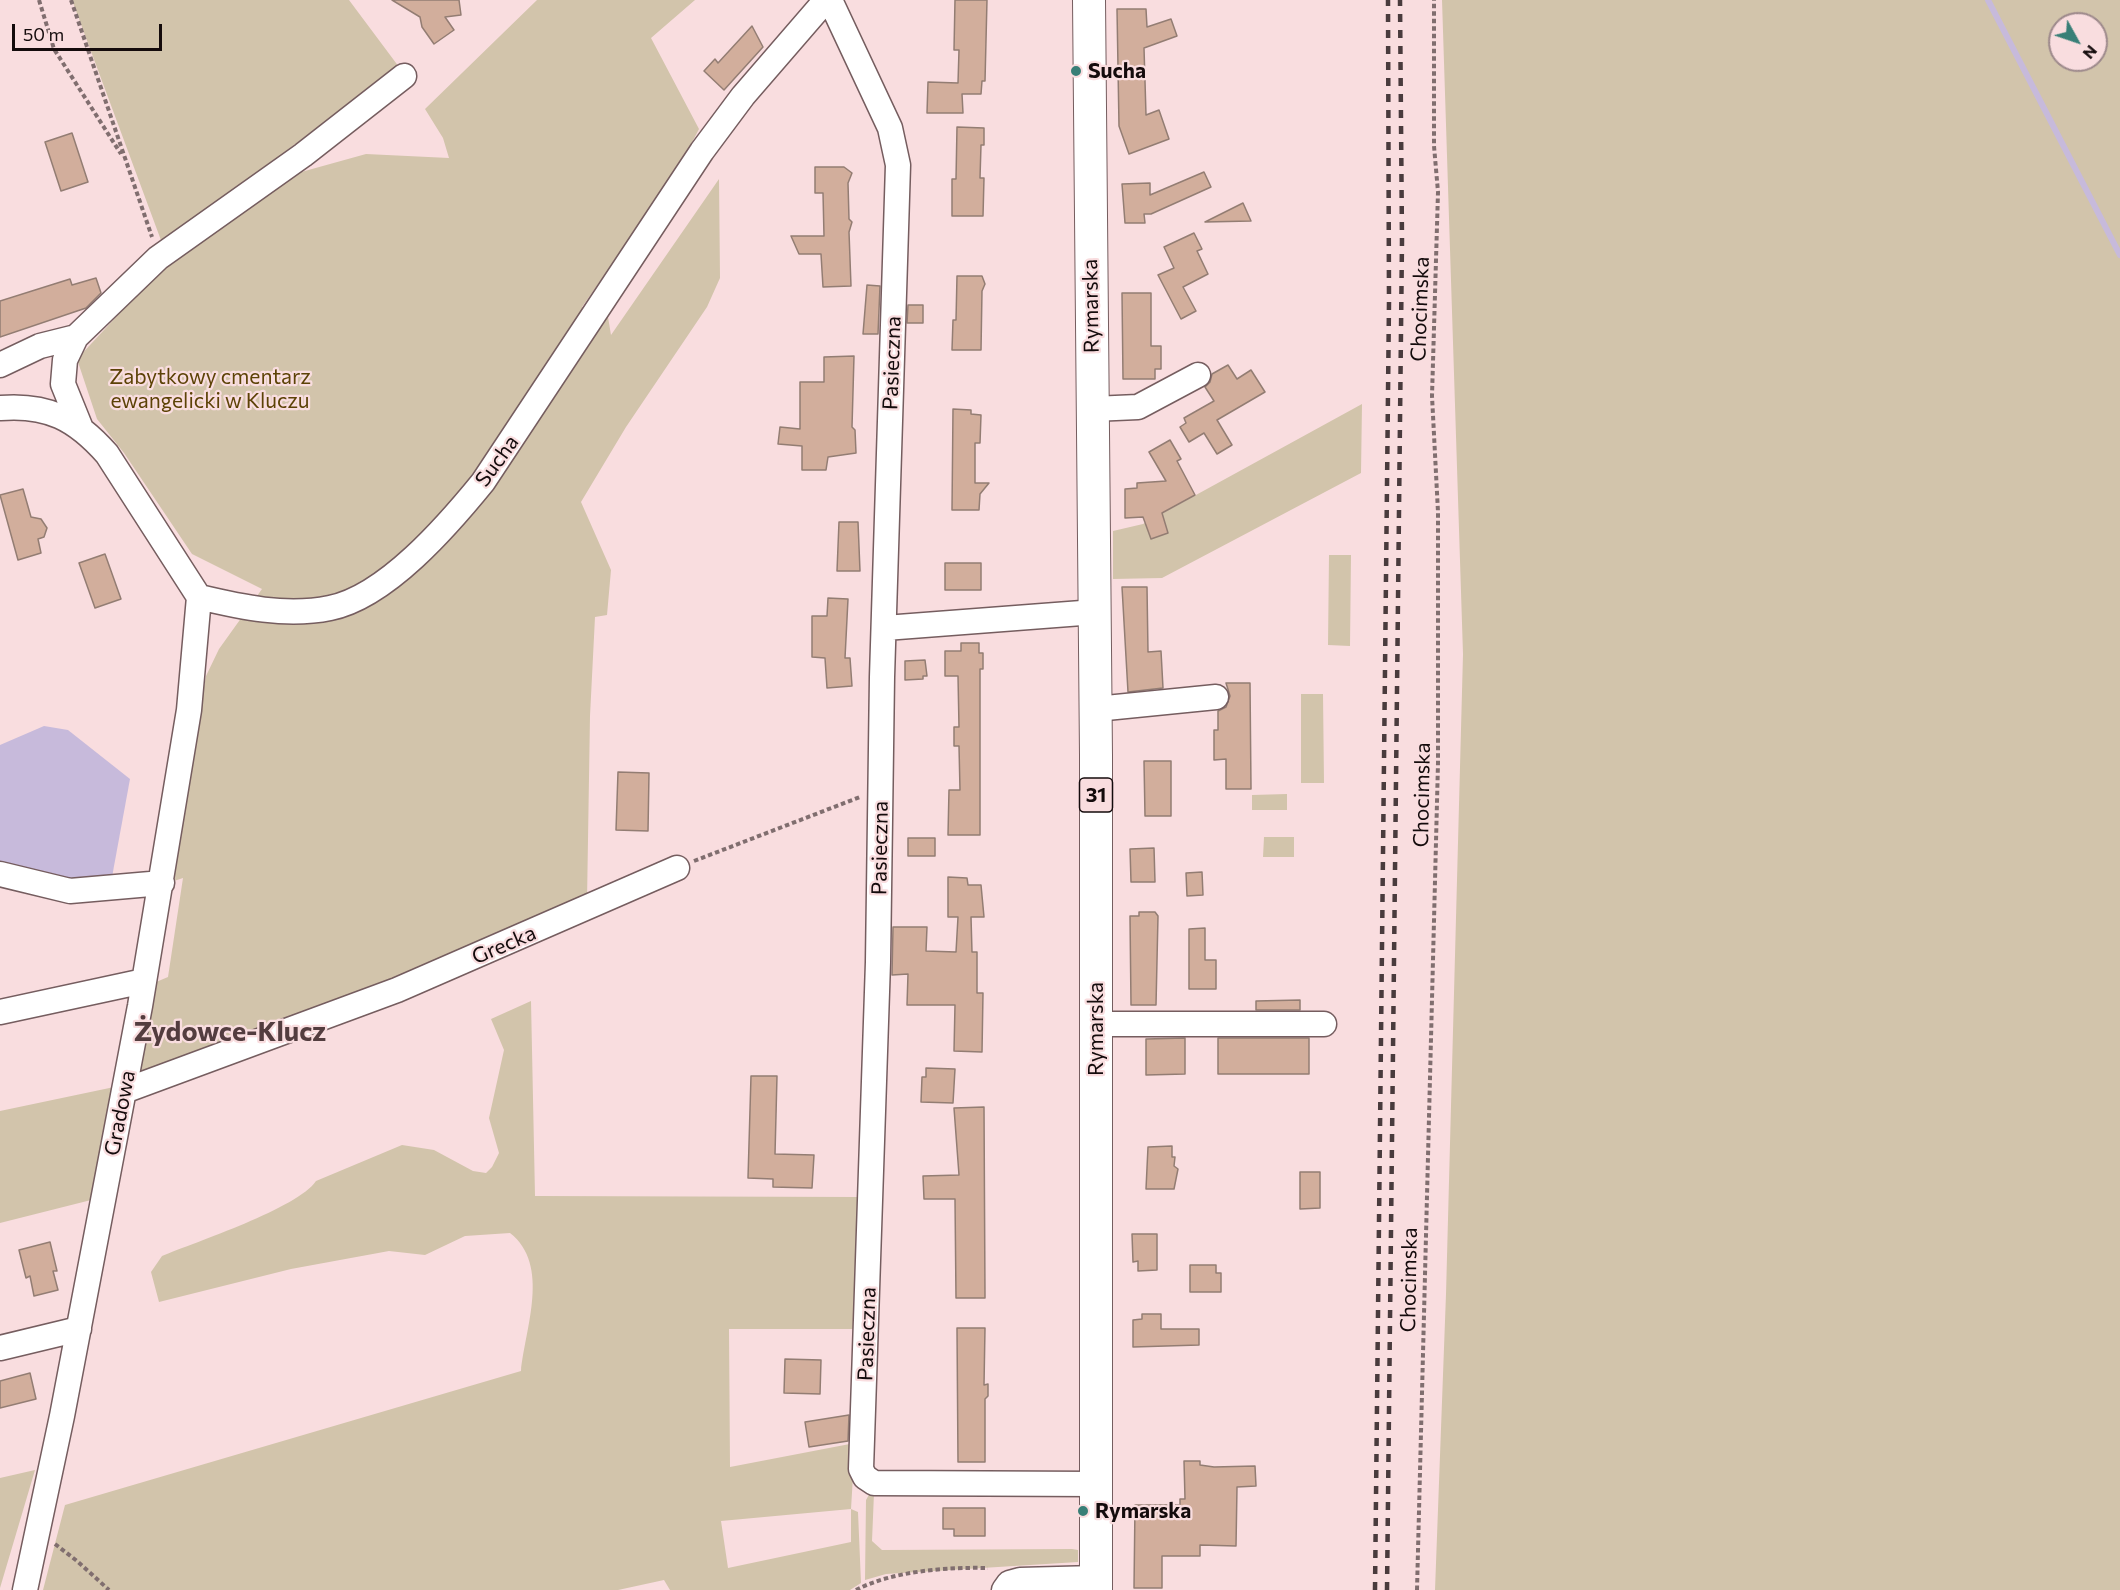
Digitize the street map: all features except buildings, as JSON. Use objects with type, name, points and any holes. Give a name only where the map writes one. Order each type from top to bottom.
[{"type":"main road","name":"Rymarska","points":[[1089,0],[1096,709],[1096,1584]]},
{"type":"street","name":"Sucha","points":[[199,597],[263,610],[299,611],[331,608],[361,596],[423,549],[451,522],[510,444],[702,151],[744,96],[828,0]]},
{"type":"street","name":"Pasieczna","points":[[828,0],[890,128],[898,165],[878,962],[861,1469],[865,1477],[874,1483],[1096,1484]]},
{"type":"street","points":[[199,597],[107,454],[80,426],[63,384],[66,360],[76,337],[158,258],[303,155],[404,76]]},
{"type":"street","points":[[0,365],[40,346],[76,337]]},
{"type":"street","points":[[1093,409],[1138,407],[1198,375]]},
{"type":"street","points":[[0,408],[22,408],[48,412],[80,426]]},
{"type":"street","name":"Gradowa","points":[[25,1590],[79,1329],[162,883],[189,710],[199,597]]},
{"type":"street","points":[[885,628],[1095,612]]},
{"type":"street","points":[[1096,709],[1216,697]]},
{"type":"street","name":"Grecka","points":[[124,1091],[398,990],[677,868]]},
{"type":"street","points":[[0,874],[70,891],[162,883]]},
{"type":"street","points":[[0,1012],[144,981]]},
{"type":"street","points":[[1096,1024],[1324,1024]]},
{"type":"street","points":[[0,1348],[79,1329]]},
{"type":"street","points":[[1004,1590],[1009,1583],[1020,1580],[1096,1584]]},
{"type":"path","points":[[39,0],[54,49],[125,159]]},
{"type":"path","points":[[71,0],[158,258]]},
{"type":"path","name":"Chocimska","points":[[1416,1590],[1438,763],[1438,512],[1432,396],[1438,192],[1434,146],[1434,0]]},
{"type":"path","points":[[677,868],[881,789]]},
{"type":"path","points":[[37,1533],[78,1561],[109,1590]]},
{"type":"path","points":[[856,1590],[885,1578],[950,1568],[988,1568]]},
{"type":"green space","points":[[72,0],[349,0],[399,67],[162,243]]},
{"type":"green space","name":"Zabytkowy cmentarz ewangelicki w Kluczu","points":[[537,0],[695,0],[651,38],[699,129],[676,173],[582,307],[608,317],[611,335],[719,179],[720,278],[707,307],[626,427],[581,502],[611,570],[607,615],[595,617],[590,716],[587,901],[523,932],[133,1081],[149,985],[168,977],[183,878],[165,884],[206,676],[219,649],[262,589],[192,554],[124,453],[97,419],[77,359],[169,260],[294,174],[366,154],[449,158],[443,138],[425,109]]},
{"type":"green space","points":[[1442,0],[2120,0],[2120,1590],[1435,1590],[1446,1294],[1463,654]]},
{"type":"green space","points":[[1362,404],[1361,473],[1162,578],[1113,579],[1113,531],[1143,524]]},
{"type":"green space","points":[[1329,555],[1351,555],[1350,646],[1328,645]]},
{"type":"green space","points":[[1301,694],[1323,694],[1324,783],[1301,783]]},
{"type":"green space","points":[[1287,794],[1287,810],[1252,810],[1252,795]]},
{"type":"green space","points":[[1264,837],[1294,837],[1294,857],[1263,857]]},
{"type":"green space","points":[[531,1001],[535,1196],[859,1197],[856,1329],[729,1329],[730,1467],[855,1443],[851,1509],[858,1512],[861,1583],[850,1590],[670,1590],[664,1580],[618,1590],[43,1590],[65,1505],[521,1371],[530,1317],[533,1280],[530,1262],[522,1246],[510,1233],[465,1236],[425,1255],[389,1251],[291,1269],[159,1302],[151,1272],[162,1256],[268,1213],[306,1191],[316,1181],[402,1145],[434,1150],[473,1171],[486,1173],[499,1153],[489,1118],[504,1050],[491,1019]],"holes":[[[851,1509],[851,1542],[728,1568],[721,1521]]]},
{"type":"green space","points":[[119,1086],[95,1199],[0,1223],[0,1111]]},
{"type":"green space","points":[[35,1470],[0,1588],[0,1478]]},
{"type":"green space","points":[[870,1493],[874,1493],[872,1541],[882,1550],[1072,1549],[1078,1550],[1078,1562],[886,1574],[865,1580],[866,1500]]},
{"type":"shaded area","points":[[44,726],[68,730],[130,779],[112,877],[68,878],[0,861],[0,745]]},
{"type":"waterway","points":[[1988,0],[2120,255]]},
{"type":"railway","points":[[1375,1590],[1389,302],[1388,0]]},
{"type":"railway","points":[[1387,1590],[1402,241],[1400,0]]},
{"type":"place","name":"Sucha","points":[[1076,71]]},
{"type":"place","name":"Rymarska","points":[[1083,1511]]},
{"type":"district","name":"Żydowce-Klucz","points":[[230,1032]]}]
